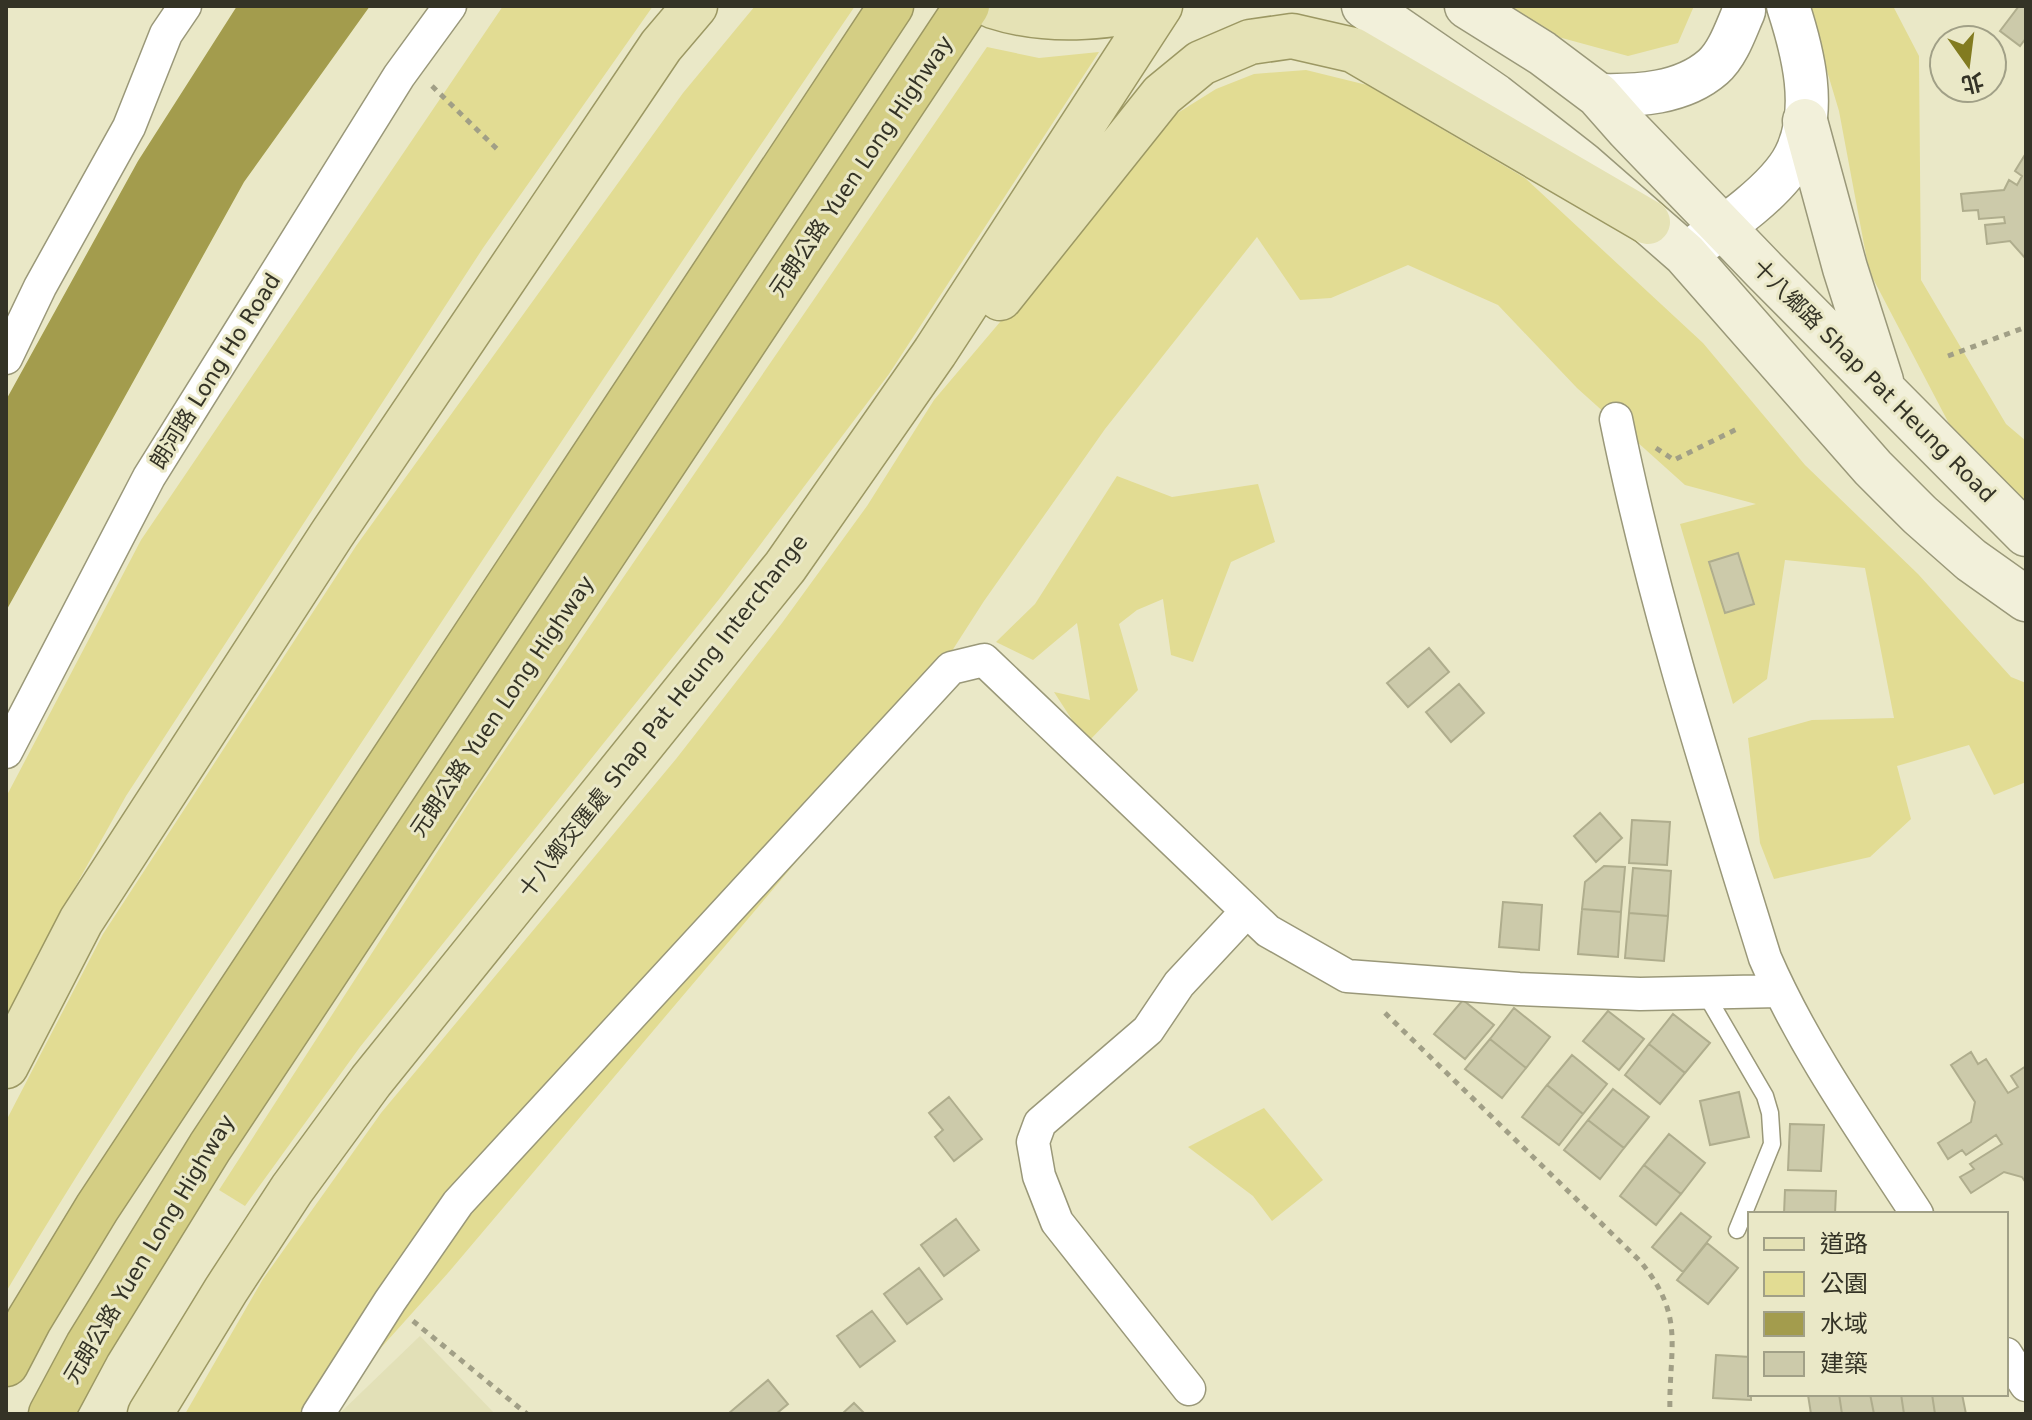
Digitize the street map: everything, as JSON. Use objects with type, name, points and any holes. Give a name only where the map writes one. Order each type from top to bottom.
[{"type":"highway","points":[[6,1364],[97,1208],[891,6]]},
{"type":"highway","name":"元朗公路 Yuen Long Highway","points":[[51,1414],[96,1331],[218,1134],[967,6]]},
{"type":"main road","points":[[6,1066],[81,921],[289,601],[661,46],[695,6]]},
{"type":"main road","name":"十八鄉交匯處 Shap Pat Heung Interchange","points":[[1004,10],[1077,19],[1160,6]]},
{"type":"main road","name":"十八鄉交匯處 Shap Pat Heung Interchange","points":[[150,1414],[292,1189],[371,1081],[785,567],[935,352],[1160,6]]},
{"type":"main road","points":[[1364,6],[1495,96],[1582,164],[1685,254],[1873,468],[1971,560],[2026,599]]},
{"type":"main road","points":[[1467,6],[1542,53],[1598,95],[1723,227]]},
{"type":"main road","points":[[785,567],[1162,95],[1201,63],[1250,42],[1292,36],[1353,50],[1648,222]]},
{"type":"main road","points":[[1805,121],[1845,268],[1883,387]]},
{"type":"main road","name":"十八鄉路 Shap Pat Heung Road","points":[[1723,227],[2026,534]]},
{"type":"street","points":[[6,358],[40,287],[129,127],[166,34],[185,6]]},
{"type":"street","name":"朗河路 Long Ho Road","points":[[6,752],[149,477],[409,63],[450,6]]},
{"type":"street","points":[[1598,95],[1657,92],[1674,88],[1715,66],[1728,46],[1744,11],[1743,6]]},
{"type":"street","points":[[1685,254],[1723,227],[1780,176],[1795,156],[1805,121],[1805,65],[1788,6]]},
{"type":"street","points":[[1616,419],[1630,488],[1699,743],[1765,958],[1779,991],[1839,1093],[1916,1212]]},
{"type":"street","points":[[318,1414],[390,1301],[458,1203],[951,668],[984,660],[1268,931],[1347,976],[1534,990],[1640,994],[1779,991]]},
{"type":"street","points":[[1189,1389],[1057,1222],[1039,1176],[1033,1142],[1040,1123],[1148,1030],[1179,984],[1247,911]]},
{"type":"street","points":[[2008,1357],[2026,1385]]},
{"type":"lane","points":[[1705,993],[1765,1096],[1770,1113],[1772,1144],[1737,1230]]},
{"type":"path","points":[[409,63],[497,149]]},
{"type":"path","points":[[1948,356],[2026,327]]},
{"type":"path","points":[[1616,419],[1674,460],[1739,428]]},
{"type":"path","points":[[1347,976],[1654,1278],[1672,1320],[1670,1414]]},
{"type":"path","points":[[390,1301],[527,1414]]},
{"type":"shaded area","points":[[420,1336],[495,1414],[339,1414]]},
{"type":"green space","points":[[503,6],[653,6],[483,248],[126,796],[6,1017],[6,797],[141,540]]},
{"type":"green space","points":[[755,6],[855,6],[209,973],[85,1163],[6,1292],[6,1121],[103,934],[356,546],[683,93]]},
{"type":"green space","points":[[1495,6],[1694,6],[1678,43],[1628,56],[1540,32]]},
{"type":"green space","points":[[1805,6],[1893,6],[1919,56],[1921,280],[2006,424],[2026,441],[2026,512],[1966,456],[1869,271],[1839,111]]},
{"type":"green space","points":[[987,47],[1039,58],[1099,52],[889,374],[720,598],[360,1047],[245,1206],[219,1190],[472,798]]},
{"type":"green space","points":[[1306,70],[1367,85],[1525,178],[1703,343],[1805,465],[1918,574],[2011,677],[2026,683],[2026,782],[1994,795],[1969,745],[1897,766],[1911,819],[1870,857],[1774,879],[1760,843],[1748,738],[1812,720],[1894,718],[1865,568],[1785,560],[1767,679],[1733,704],[1680,524],[1756,504],[1685,485],[1577,388],[1498,305],[1408,265],[1331,298],[1300,300],[1257,237],[1105,429],[984,601],[880,763],[448,1273],[353,1379],[337,1414],[185,1414],[263,1279],[381,1113],[676,759],[782,623],[867,506],[934,400],[1176,114],[1216,89],[1254,74]]},
{"type":"green space","points":[[1117,476],[1172,497],[1258,484],[1275,542],[1231,562],[1193,662],[1171,655],[1163,599],[1137,610],[1119,624],[1138,690],[1087,743],[1054,692],[1090,700],[1077,623],[1033,660],[996,642],[1035,604]]},
{"type":"green space","points":[[1264,1108],[1323,1180],[1272,1221],[1253,1196],[1188,1147]]},
{"type":"water","points":[[237,6],[370,6],[244,182],[6,611],[6,400],[138,161]]},
{"type":"building","points":[[2019,6],[2026,6],[2026,38],[2020,46],[2008,37],[2008,24],[2005,24]]},
{"type":"building","points":[[2026,153],[2026,259],[2010,241],[1987,244],[1985,225],[2005,223],[2004,217],[1979,219],[1978,210],[1963,211],[1961,194],[2004,190],[2009,180],[2017,185],[2022,176],[2015,171]]},
{"type":"building","points":[[1738,553],[1754,604],[1725,613],[1709,562]]},
{"type":"building","points":[[1429,648],[1449,672],[1408,707],[1387,683]]},
{"type":"building","points":[[1459,684],[1484,713],[1451,742],[1426,712]]},
{"type":"building","points":[[1600,813],[1622,838],[1596,862],[1574,836]]},
{"type":"building","points":[[1632,820],[1670,822],[1667,865],[1629,863]]},
{"type":"building","points":[[1604,866],[1625,867],[1621,912],[1582,909],[1585,882]]},
{"type":"building","points":[[1633,868],[1671,871],[1668,916],[1629,913]]},
{"type":"building","points":[[1503,902],[1542,905],[1539,950],[1499,947]]},
{"type":"building","points":[[1582,909],[1621,912],[1618,957],[1578,954]]},
{"type":"building","points":[[1629,913],[1668,916],[1664,961],[1625,958]]},
{"type":"building","points":[[1463,1000],[1494,1025],[1465,1059],[1434,1034]]},
{"type":"building","points":[[1514,1008],[1550,1037],[1526,1068],[1490,1039]]},
{"type":"building","points":[[1608,1011],[1644,1039],[1619,1070],[1583,1041]]},
{"type":"building","points":[[1673,1014],[1710,1043],[1685,1073],[1649,1044]]},
{"type":"building","points":[[1490,1039],[1526,1068],[1502,1098],[1465,1069]]},
{"type":"building","points":[[1649,1044],[1685,1073],[1660,1104],[1625,1075]]},
{"type":"building","points":[[1971,1052],[1978,1064],[1986,1059],[2008,1093],[2018,1087],[2011,1076],[2026,1066],[2026,1183],[2022,1177],[2004,1172],[1971,1193],[1960,1177],[1974,1169],[1970,1164],[2002,1144],[1996,1135],[1966,1155],[1962,1150],[1948,1159],[1938,1143],[1971,1122],[1975,1102],[1951,1065]]},
{"type":"building","points":[[1572,1055],[1607,1084],[1583,1114],[1547,1085]]},
{"type":"building","points":[[1547,1085],[1583,1114],[1559,1145],[1522,1117]]},
{"type":"building","points":[[1613,1089],[1649,1117],[1624,1148],[1588,1120]]},
{"type":"building","points":[[1739,1092],[1749,1137],[1710,1145],[1700,1101]]},
{"type":"building","points":[[949,1097],[982,1139],[954,1161],[935,1137],[943,1130],[929,1113]]},
{"type":"building","points":[[1588,1120],[1624,1148],[1600,1179],[1564,1150]]},
{"type":"building","points":[[1790,1124],[1824,1125],[1821,1171],[1788,1170]]},
{"type":"building","points":[[1669,1134],[1705,1163],[1681,1194],[1644,1165]]},
{"type":"building","points":[[1644,1165],[1681,1194],[1656,1225],[1620,1196]]},
{"type":"building","points":[[1785,1190],[1836,1191],[1835,1212],[1784,1212]]},
{"type":"building","points":[[1681,1213],[1711,1237],[1683,1272],[1652,1247]]},
{"type":"building","points":[[956,1219],[979,1250],[944,1276],[921,1245]]},
{"type":"building","points":[[1707,1243],[1738,1268],[1708,1304],[1677,1280]]},
{"type":"building","points":[[919,1268],[942,1299],[907,1324],[884,1294]]},
{"type":"building","points":[[872,1311],[895,1341],[860,1367],[837,1336]]},
{"type":"building","points":[[1716,1355],[1748,1357],[1748,1396],[1751,1400],[1713,1398]]},
{"type":"building","points":[[768,1380],[788,1404],[776,1414],[728,1414]]},
{"type":"building","points":[[1808,1396],[1839,1396],[1842,1414],[1811,1414]]},
{"type":"building","points":[[1839,1396],[1870,1396],[1874,1414],[1842,1414]]},
{"type":"building","points":[[1870,1396],[1901,1396],[1904,1414],[1874,1414]]},
{"type":"building","points":[[1901,1396],[1932,1396],[1935,1414],[1904,1414]]},
{"type":"building","points":[[1932,1396],[1962,1396],[1966,1414],[1935,1414]]},
{"type":"building","points":[[854,1403],[865,1414],[842,1414]]}]
